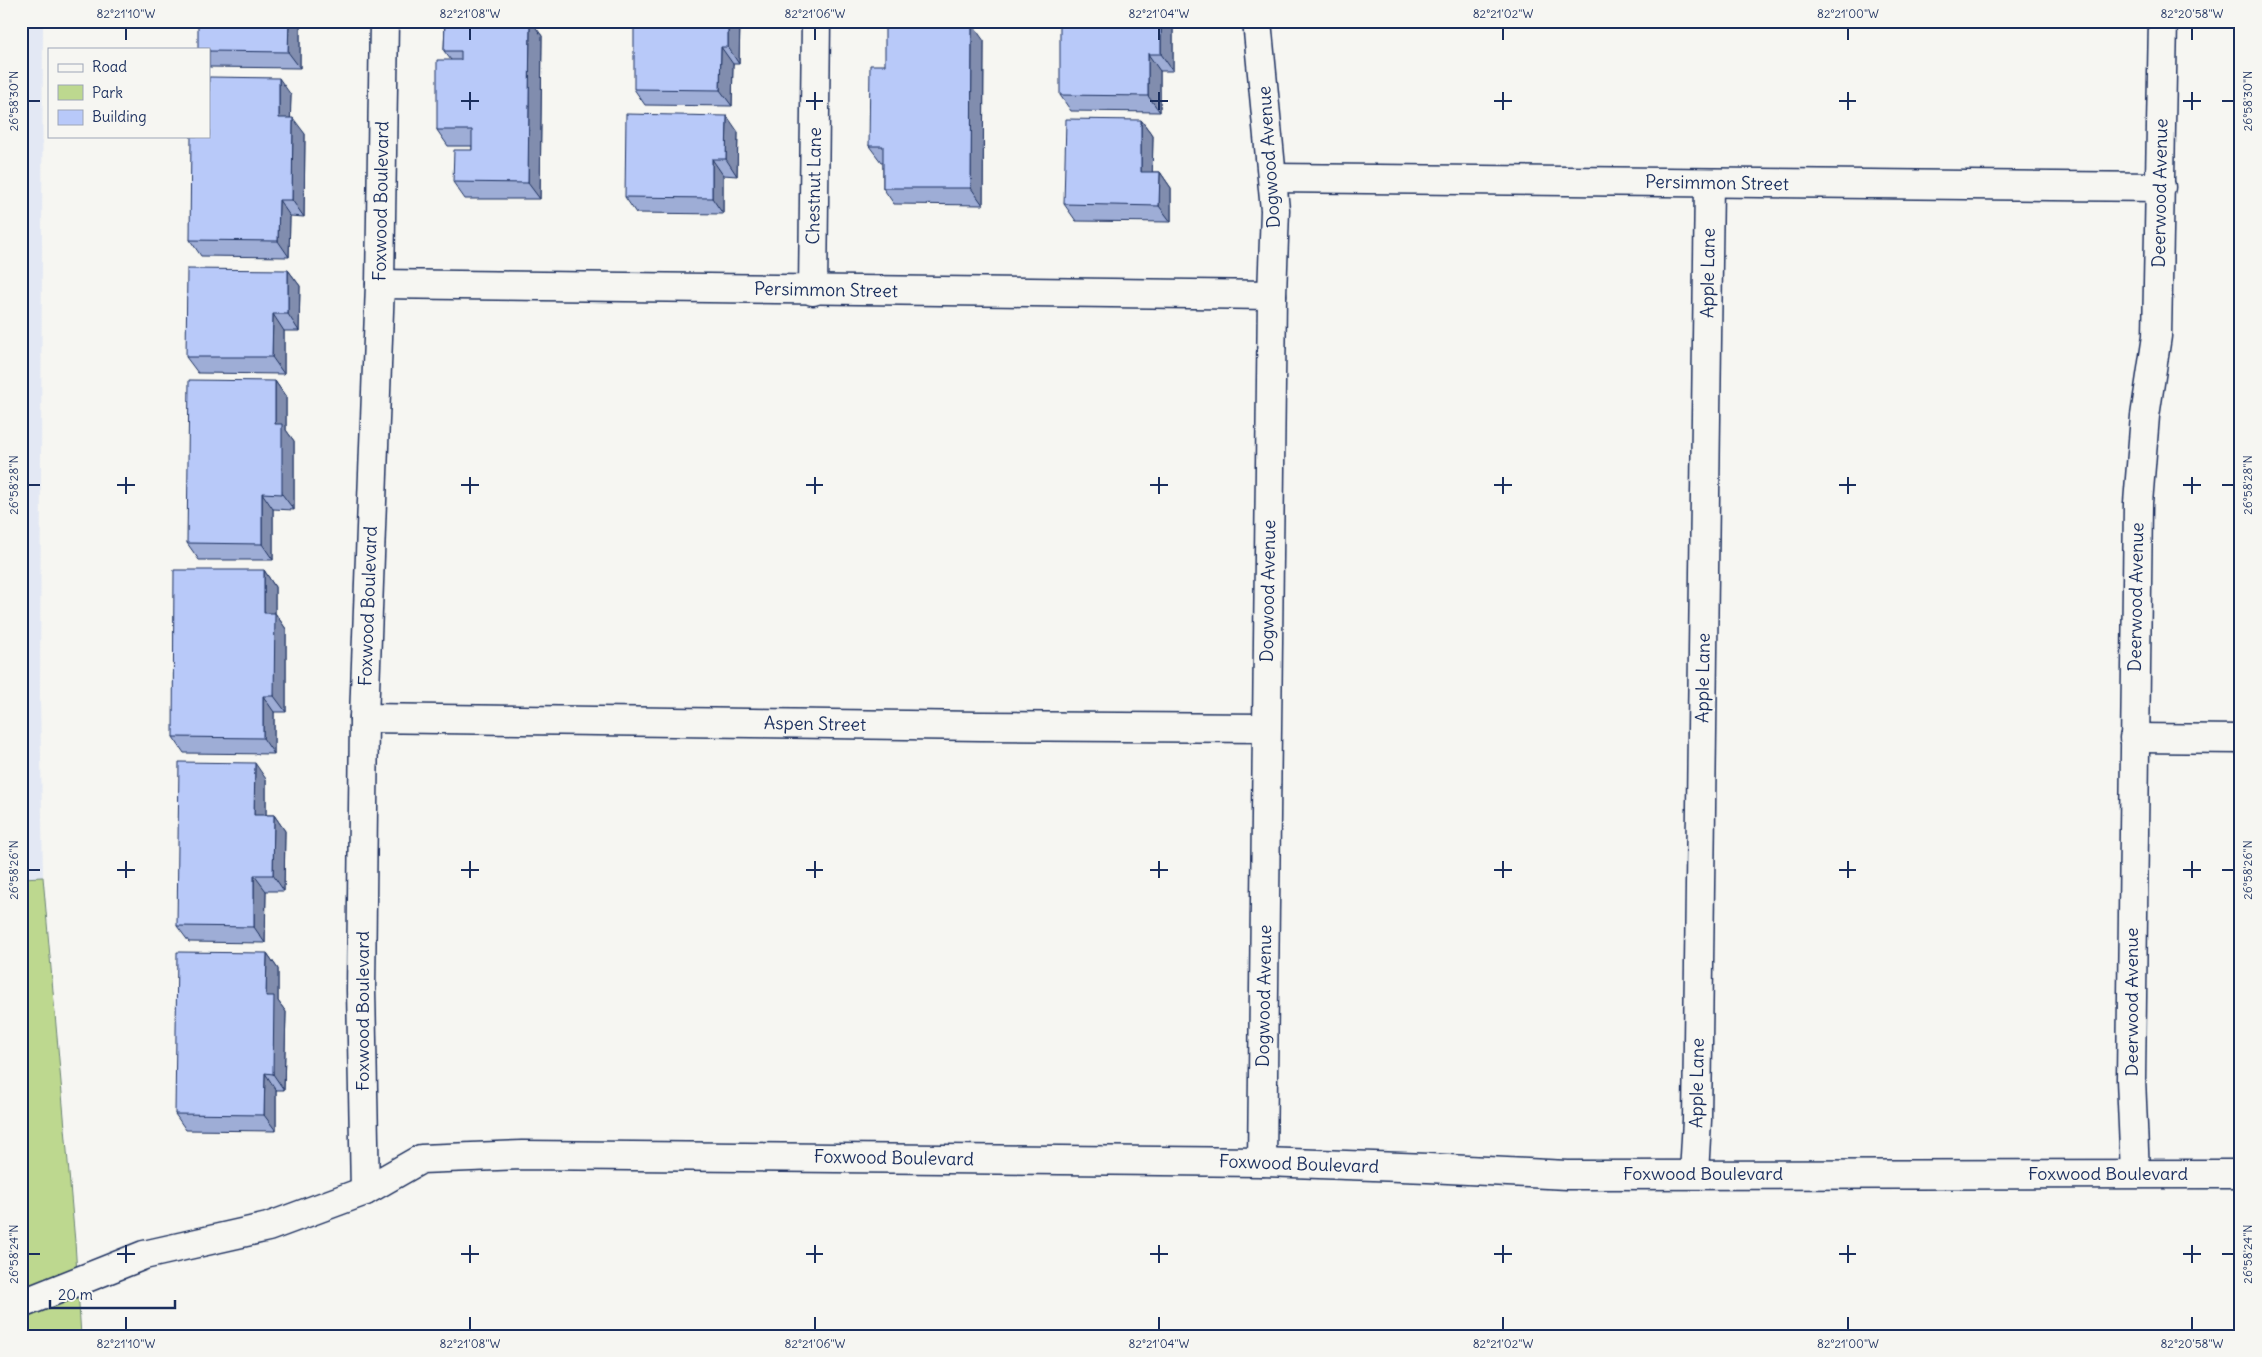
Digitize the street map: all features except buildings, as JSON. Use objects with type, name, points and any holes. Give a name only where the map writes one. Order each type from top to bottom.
[{"type":"street","name":"Foxwood Boulevard","points":[[365,1191],[361,990],[364,718],[380,284],[384,21]]},
{"type":"street","name":"Chestnut Lane","points":[[813,290],[816,21]]},
{"type":"street","name":"Dogwood Avenue","points":[[1257,21],[1276,210],[1272,295],[1262,1162]]},
{"type":"street","name":"Deerwood Avenue","points":[[2135,1173],[2132,1078],[2134,738],[2138,503],[2145,416],[2157,336],[2164,21]]},
{"type":"street","name":"Persimmon Street","points":[[1273,178],[2161,188]]},
{"type":"street","name":"Apple Lane","points":[[1694,1174],[1697,1120],[1709,183]]},
{"type":"street","name":"Persimmon Street","points":[[380,284],[1272,295]]},
{"type":"street","name":"Aspen Street","points":[[364,718],[1266,728]]},
{"type":"street","points":[[2134,738],[2241,739]]},
{"type":"street","name":"Foxwood Boulevard","points":[[21,1304],[144,1255],[268,1227],[365,1191],[421,1159],[522,1155],[1262,1162],[1567,1175],[2241,1174]]},
{"type":"shaded area","points":[[21,21],[43,21],[40,695],[43,877],[21,878]]},
{"type":"green space","points":[[43,877],[75,1242],[81,1336],[21,1336],[21,878]]}]
